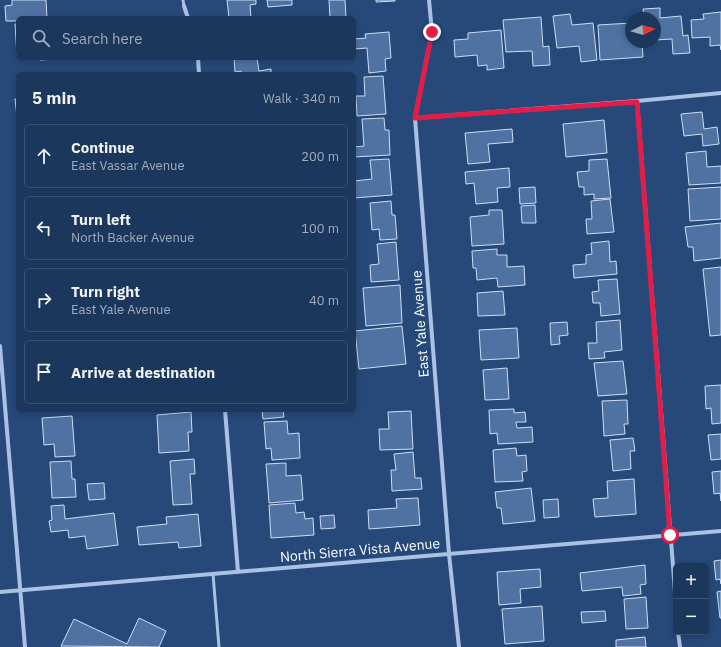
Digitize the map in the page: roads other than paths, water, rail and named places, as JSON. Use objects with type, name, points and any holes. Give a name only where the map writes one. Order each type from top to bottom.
[{"type":"street","name":"East Yale Avenue","points":[[430,0],[432,32],[415,118],[449,554],[459,647]]},
{"type":"street","points":[[184,6],[187,16]]},
{"type":"street","points":[[198,60],[199,72]]},
{"type":"street","points":[[415,118],[637,102],[721,93]]},
{"type":"street","points":[[637,102],[675,599]]},
{"type":"street","points":[[0,346],[25,647]]},
{"type":"street","points":[[225,412],[238,572]]},
{"type":"street","name":"North Sierra Vista Avenue","points":[[0,592],[721,531]]},
{"type":"street","points":[[678,635],[680,647]]},
{"type":"lane","points":[[183,0],[184,6]]},
{"type":"lane","points":[[213,574],[220,647]]}]
